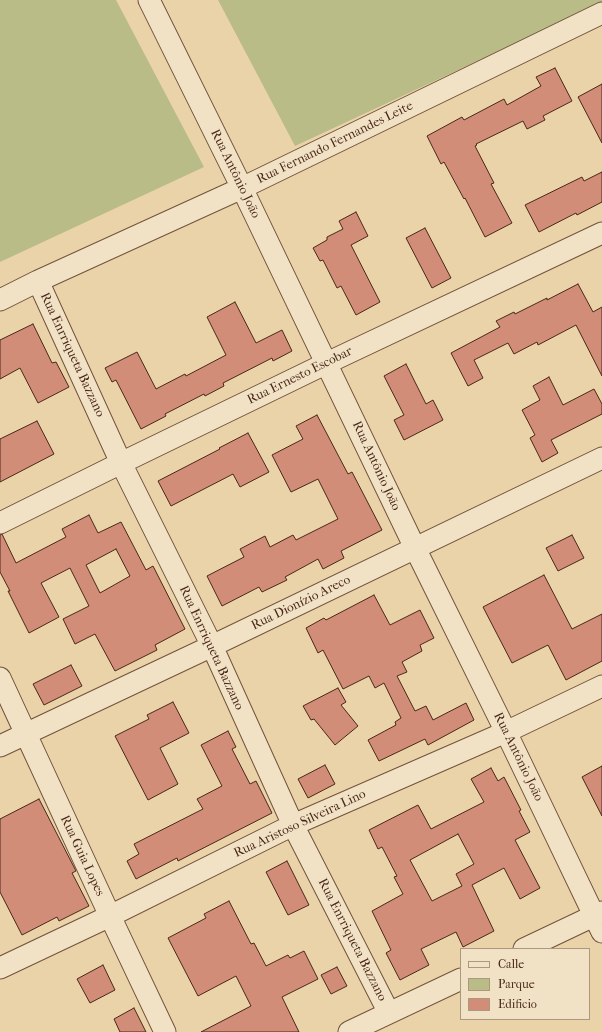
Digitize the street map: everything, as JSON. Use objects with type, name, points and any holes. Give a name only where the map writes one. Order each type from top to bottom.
[{"type":"street","name":"Rua Antônio João","points":[[149,0],[327,363],[415,548],[599,920]]},
{"type":"street","name":"Rua Fernando Fernandes Leite","points":[[0,300],[38,281],[242,188],[602,13]]},
{"type":"street","name":"Rua Ernesto Escobar","points":[[0,523],[327,363],[602,233]]},
{"type":"street","name":"Rua Enrriqueta Bazzano","points":[[38,281],[121,463],[212,646],[294,825],[389,1013]]},
{"type":"street","name":"Rua Dionízio Areco","points":[[0,746],[212,646],[602,458]]},
{"type":"street","name":"Rua Guia Lopes","points":[[0,678],[110,916],[166,1032]]},
{"type":"street","name":"Rua Aristoso Silveira Lino","points":[[0,968],[110,916],[294,825],[506,732],[602,686]]},
{"type":"street","points":[[527,948],[599,920]]},
{"type":"street","points":[[349,1032],[460,979]]},
{"type":"green space","points":[[0,0],[116,0],[204,167],[0,262]]},
{"type":"green space","points":[[218,0],[602,0],[602,3],[295,146]]},
{"type":"building","points":[[555,68],[572,101],[543,116],[545,120],[527,129],[523,121],[476,144],[477,145],[475,146],[494,183],[491,184],[512,223],[485,237],[465,198],[464,199],[444,162],[441,164],[427,136],[462,117],[464,120],[504,99],[507,105],[541,86],[536,77]]},
{"type":"building","points":[[602,84],[602,143],[578,97]]},
{"type":"building","points":[[602,172],[602,202],[577,215],[576,213],[539,232],[525,205],[582,177],[584,181]]},
{"type":"building","points":[[356,212],[368,236],[351,245],[380,302],[356,315],[341,286],[337,288],[323,260],[320,261],[313,248],[327,240],[327,237],[343,229],[339,221]]},
{"type":"building","points":[[425,228],[451,278],[432,288],[406,238]]},
{"type":"building","points":[[578,284],[593,312],[602,307],[602,376],[576,325],[538,345],[537,342],[514,354],[508,343],[474,360],[483,378],[468,386],[451,353],[500,327],[496,321],[514,312],[515,314],[547,298],[547,300]]},
{"type":"building","points":[[235,302],[256,343],[282,330],[292,351],[273,361],[272,358],[223,383],[224,386],[205,396],[204,394],[165,414],[166,416],[141,429],[116,380],[112,382],[105,368],[137,352],[156,389],[185,374],[186,376],[226,355],[207,317]]},
{"type":"building","points":[[33,324],[52,363],[56,362],[69,387],[38,403],[20,368],[0,379],[0,340]]},
{"type":"building","points":[[406,364],[426,404],[433,400],[443,420],[404,440],[394,420],[404,415],[384,376]]},
{"type":"building","points":[[549,377],[563,405],[594,389],[602,404],[602,414],[551,440],[558,453],[542,462],[530,438],[535,435],[522,410],[540,400],[533,386]]},
{"type":"building","points":[[317,415],[348,474],[352,472],[382,530],[341,551],[344,558],[323,569],[318,559],[285,577],[287,580],[262,592],[259,587],[222,606],[207,576],[244,557],[240,549],[265,536],[270,547],[293,535],[296,540],[338,519],[318,479],[291,492],[272,455],[303,439],[296,426]]},
{"type":"building","points":[[37,421],[54,454],[0,482],[0,439]]},
{"type":"building","points":[[248,433],[269,472],[240,487],[233,474],[171,506],[158,481]]},
{"type":"building","points":[[89,515],[98,533],[121,522],[146,570],[153,566],[185,629],[155,645],[157,650],[115,671],[95,634],[75,644],[63,619],[89,606],[70,568],[41,583],[59,617],[29,633],[0,572],[0,535],[2,534],[16,563],[66,537],[62,529]],"holes":[[[116,549],[130,576],[100,593],[86,565]]]},
{"type":"building","points":[[572,535],[584,558],[558,571],[546,548]]},
{"type":"building","points":[[544,575],[572,629],[602,614],[602,661],[566,680],[548,645],[512,663],[483,607]]},
{"type":"building","points":[[374,595],[390,625],[420,610],[434,638],[420,645],[422,651],[402,662],[407,672],[397,676],[415,711],[426,706],[433,720],[466,703],[474,720],[428,745],[425,739],[379,761],[368,740],[396,725],[395,722],[401,718],[384,683],[375,688],[369,676],[343,689],[323,650],[318,653],[306,628],[324,618],[326,620]]},
{"type":"building","points":[[71,665],[82,686],[44,705],[33,684]]},
{"type":"building","points":[[338,688],[346,702],[341,705],[358,726],[335,745],[314,719],[311,720],[303,706]]},
{"type":"building","points":[[173,702],[189,733],[160,748],[178,784],[148,800],[115,736],[149,719],[147,715]]},
{"type":"building","points":[[228,731],[236,747],[232,749],[250,784],[256,781],[272,813],[178,861],[177,858],[136,879],[127,861],[139,854],[134,844],[203,809],[197,799],[222,786],[201,745]]},
{"type":"building","points":[[325,765],[335,784],[308,798],[298,779]]},
{"type":"building","points":[[602,766],[602,816],[582,777]]},
{"type":"building","points":[[491,768],[498,781],[504,777],[521,810],[519,811],[530,832],[515,840],[540,888],[520,899],[504,868],[472,885],[494,931],[463,947],[456,932],[421,949],[429,965],[400,980],[386,953],[391,950],[372,911],[403,894],[394,877],[397,876],[382,847],[378,849],[369,830],[418,805],[431,829],[484,802],[471,779]],"holes":[[[458,834],[474,864],[456,874],[462,886],[432,901],[410,860]]]},
{"type":"building","points":[[39,799],[76,871],[72,873],[89,906],[59,921],[57,917],[22,935],[0,892],[0,819]]},
{"type":"building","points":[[287,861],[309,905],[288,915],[266,872]]},
{"type":"building","points":[[229,901],[251,944],[254,943],[266,966],[288,955],[290,958],[304,951],[318,979],[282,997],[299,1032],[201,1032],[251,1006],[236,976],[198,996],[168,938],[206,918],[204,914]]},
{"type":"building","points":[[103,965],[115,990],[90,1003],[77,979]]},
{"type":"building","points":[[337,967],[347,986],[331,994],[321,975]]},
{"type":"building","points":[[134,1008],[146,1032],[120,1032],[114,1019]]}]
